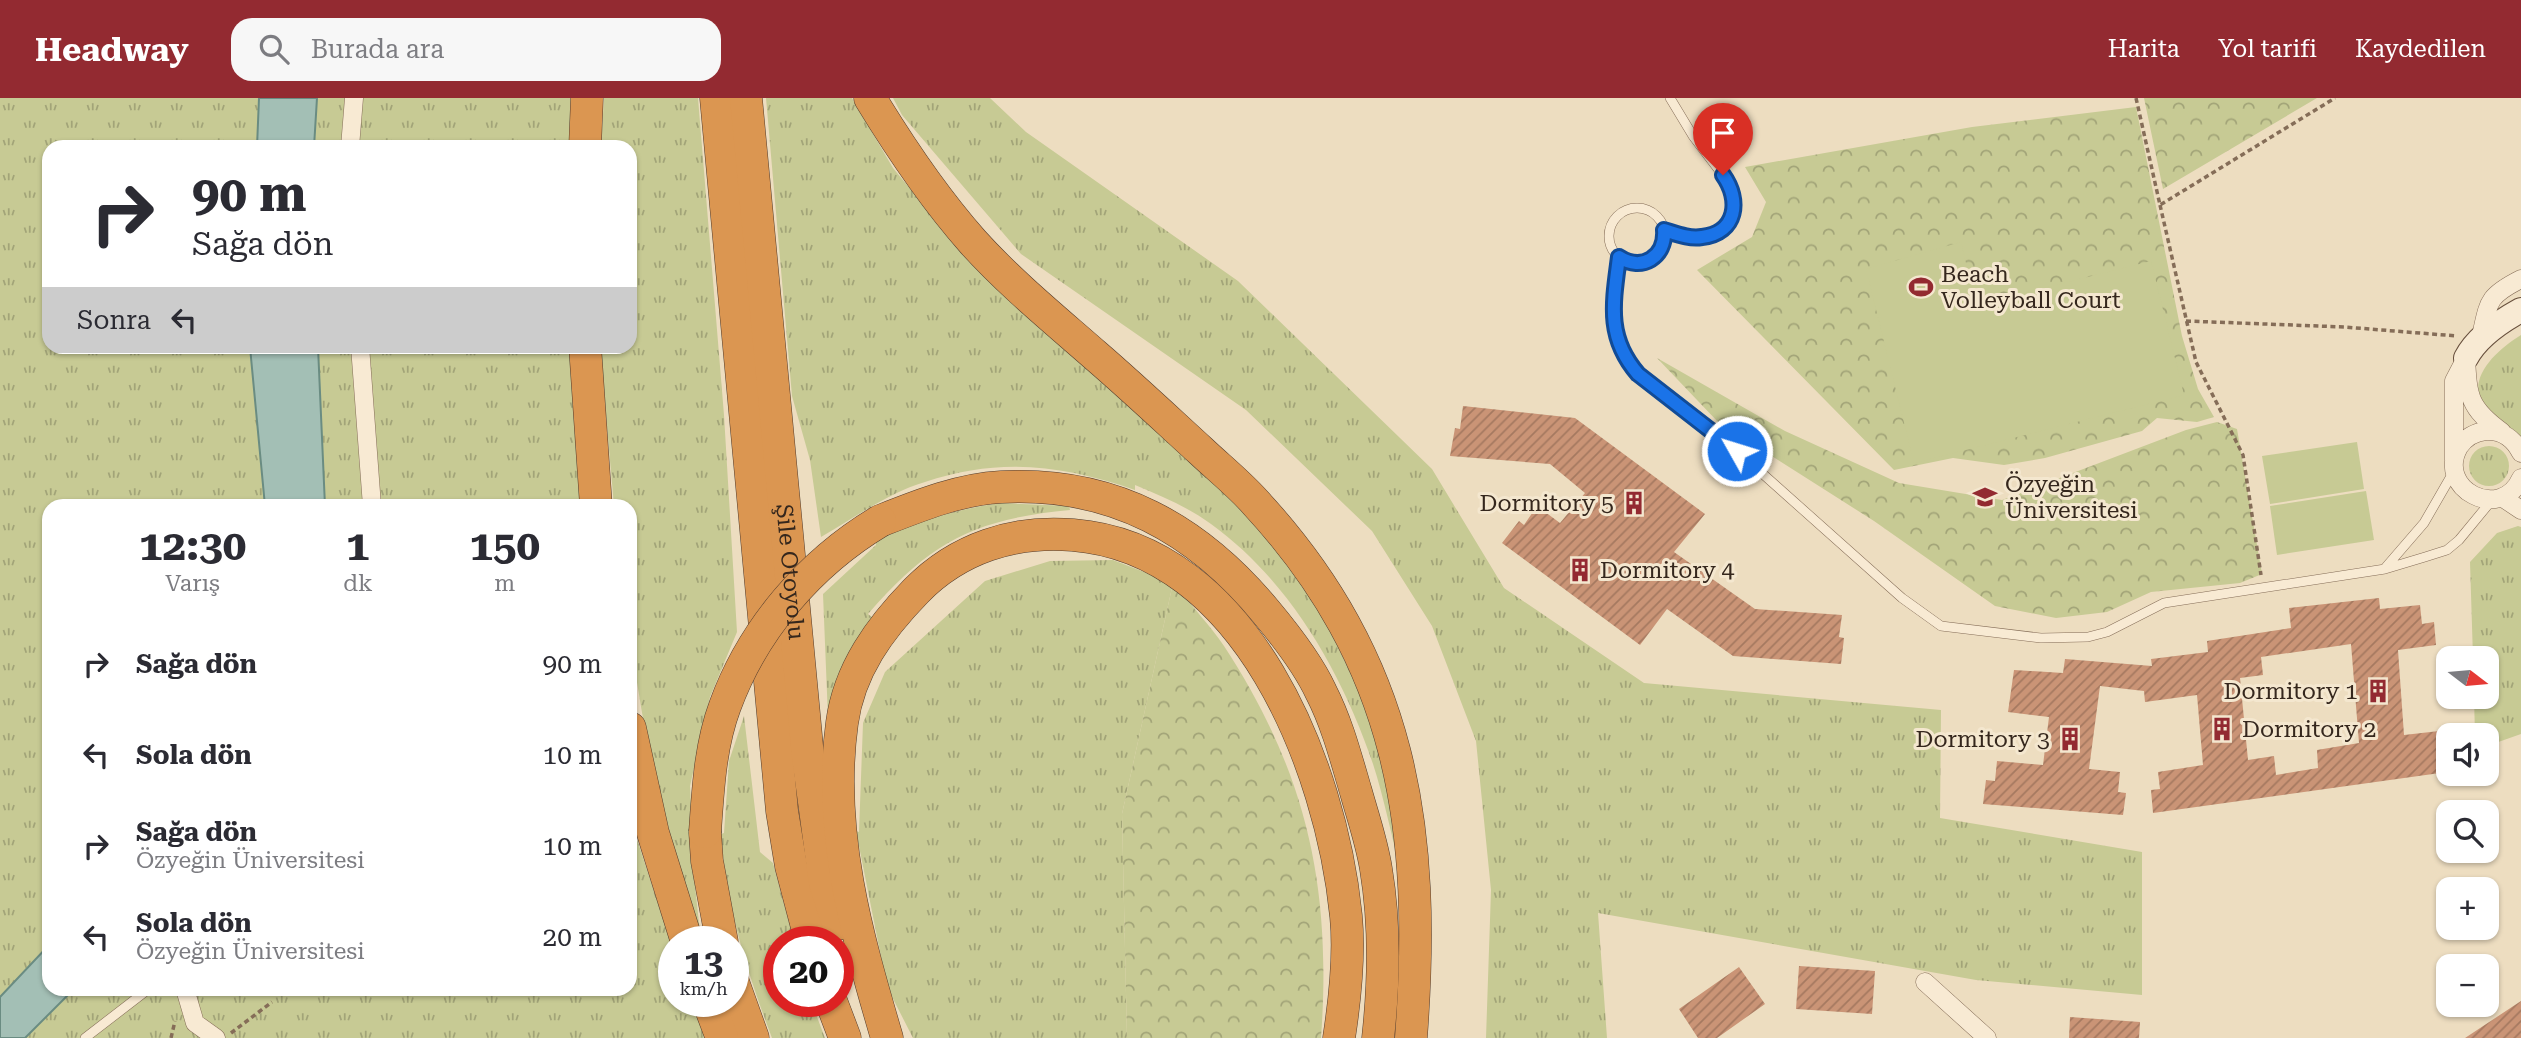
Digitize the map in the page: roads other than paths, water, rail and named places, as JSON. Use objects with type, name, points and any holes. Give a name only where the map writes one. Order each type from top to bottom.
[{"type":"highway","points":[[585,140],[587,98]]},
{"type":"highway","name":"Şile Otoyolu","points":[[716,98],[782,811],[791,866],[807,926]]},
{"type":"highway","name":"Şile Otoyolu","points":[[746,98],[807,743],[825,883],[861,1002],[877,1038]]},
{"type":"highway","points":[[870,98],[905,155],[974,243],[1041,308],[1254,500],[1305,561],[1334,609],[1370,672],[1394,739],[1405,790],[1414,854],[1416,913],[1411,1038]]},
{"type":"highway","points":[[586,354],[596,499]]},
{"type":"highway","points":[[719,926],[707,861],[705,832],[709,772],[724,707],[758,636],[823,563],[851,539],[880,522],[920,505],[999,486],[1070,490],[1132,507],[1163,520],[1214,556],[1252,595],[1286,636],[1321,691],[1361,811],[1376,867],[1381,915],[1378,1038]]},
{"type":"highway","points":[[887,1038],[859,942],[841,843],[839,802],[842,721],[862,656],[894,613],[931,576],[973,550],[1011,537],[1048,533],[1111,540],[1135,547],[1170,566],[1212,598],[1254,650],[1293,719],[1329,822],[1346,918],[1344,1005],[1339,1038]]},
{"type":"highway","points":[[637,760],[653,833],[682,926]]},
{"type":"highway","points":[[714,1017],[722,1038]]},
{"type":"highway","points":[[746,1017],[753,1038]]},
{"type":"highway","points":[[837,1017],[845,1038]]},
{"type":"street","points":[[351,140],[354,98]]},
{"type":"street","points":[[2521,279],[2497,291],[2490,302],[2473,349],[2454,382],[2452,436],[2454,465],[2463,489],[2471,496],[2497,499],[2521,510]]},
{"type":"street","points":[[2521,310],[2473,349],[2472,399],[2479,415],[2509,437],[2521,453]]},
{"type":"street","points":[[361,354],[371,499]]},
{"type":"street","points":[[2454,465],[2462,443],[2480,432],[2500,432],[2509,437]]},
{"type":"street","points":[[2497,499],[2511,492],[2521,478]]},
{"type":"street","points":[[1925,982],[1987,1038]]},
{"type":"street","points":[[187,996],[195,1023],[216,1038]]},
{"type":"lane","points":[[1664,230],[1689,238],[1705,237],[1723,228],[1734,211],[1735,191],[1692,136],[1670,98]]},
{"type":"lane","points":[[1639,208],[1648,210],[1661,222],[1664,230],[1663,247],[1651,260],[1635,264],[1619,257],[1613,251],[1609,234],[1611,225],[1623,212],[1639,208]]},
{"type":"lane","points":[[1619,257],[1614,324],[1625,359],[1638,374],[1737,451],[1902,598],[1941,626],[2067,640],[2108,632],[2164,603],[2385,569],[2446,550],[2497,499]]},
{"type":"lane","points":[[2385,569],[2424,523],[2454,465]]},
{"type":"lane","points":[[85,1038],[140,996]]},
{"type":"water","points":[[259,98],[317,98],[314,140],[257,140]]},
{"type":"water","points":[[251,354],[318,354],[325,499],[264,499]]},
{"type":"water","points":[[42,952],[42,996],[67,996],[25,1038],[0,1038],[0,997]]},
{"type":"place","name":"Beach Volleyball Court","points":[[1921,287]]},
{"type":"place","name":"Özyeğin Üniversitesi","points":[[1985,497]]},
{"type":"place","name":"Dormitory 5","points":[[1634,503]]},
{"type":"place","name":"Dormitory 4","points":[[1580,570]]},
{"type":"place","name":"Dormitory 1","points":[[2378,691]]},
{"type":"place","name":"Dormitory 2","points":[[2222,729]]},
{"type":"place","name":"Dormitory 3","points":[[2070,739]]}]
